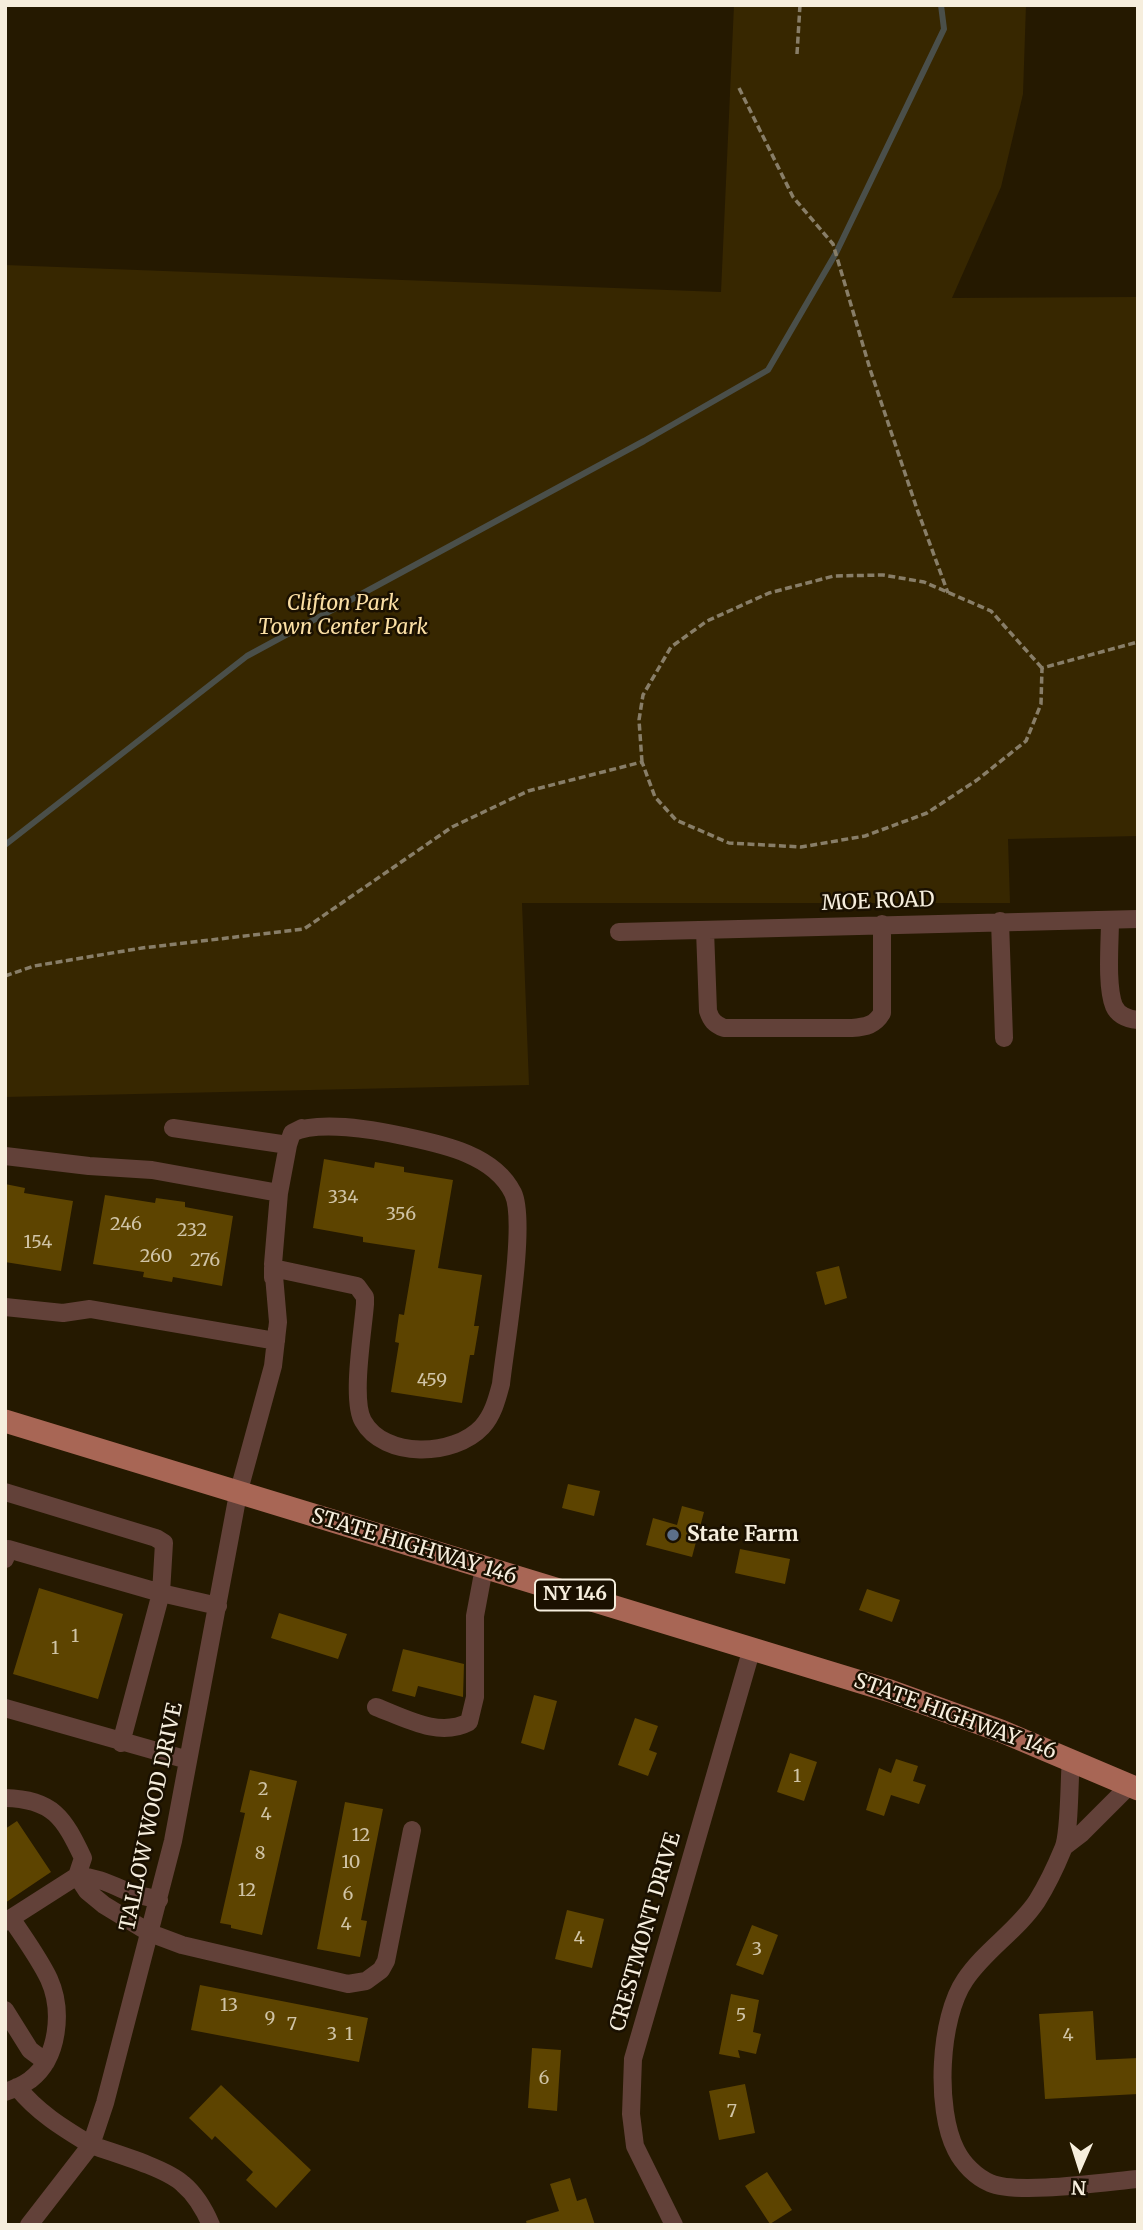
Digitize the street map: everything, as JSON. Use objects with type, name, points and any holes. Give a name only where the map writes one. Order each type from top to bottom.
[{"type":"main road","name":"STATE HIGHWAY 146","points":[[5,1421],[893,1692],[1002,1731],[1134,1787]]},
{"type":"street","points":[[1110,919],[1110,970],[1115,1007],[1120,1014],[1138,1020]]},
{"type":"street","name":"MOE ROAD","points":[[619,932],[1138,919]]},
{"type":"street","points":[[1000,921],[1004,1038]]},
{"type":"street","points":[[705,930],[708,1011],[711,1020],[718,1026],[852,1028],[868,1026],[882,1013],[882,925]]},
{"type":"street","points":[[173,1128],[288,1145],[292,1133],[302,1128],[392,1133],[459,1150],[487,1165],[500,1176],[513,1192],[517,1205],[517,1251],[501,1384],[496,1402],[481,1429],[447,1447],[426,1449],[396,1447],[372,1433],[362,1420],[357,1403],[365,1304],[363,1292],[357,1286],[273,1268]]},
{"type":"street","name":"TALLOW WOOD DRIVE","points":[[29,2225],[91,2145],[105,2103],[159,1900],[238,1494],[273,1366],[278,1322],[273,1268],[279,1193],[288,1145]]},
{"type":"street","points":[[5,1156],[152,1170],[279,1193]]},
{"type":"street","points":[[5,1307],[63,1313],[90,1309],[276,1341]]},
{"type":"street","points":[[5,1492],[161,1541],[164,1548],[160,1593],[121,1743]]},
{"type":"street","points":[[6,1552],[218,1606]]},
{"type":"street","points":[[376,1707],[434,1728],[460,1727],[469,1722],[475,1697],[475,1616],[484,1568]]},
{"type":"street","name":"CRESTMONT DRIVE","points":[[674,2225],[635,2146],[631,2114],[634,2059],[752,1648]]},
{"type":"street","points":[[5,1708],[188,1760]]},
{"type":"street","points":[[1071,1759],[1065,1846],[1037,1902],[965,1981],[947,2021],[943,2049],[947,2120],[955,2150],[970,2170],[990,2183],[1015,2189],[1138,2179]]},
{"type":"street","points":[[1065,1846],[1134,1787]]},
{"type":"street","points":[[5,1798],[26,1798],[48,1807],[68,1825],[83,1858],[77,1876],[8,1920],[50,1981],[57,2014],[54,2042],[46,2063],[31,2079],[11,2090],[58,2125],[91,2145],[147,2165],[183,2183],[206,2212],[211,2225]]},
{"type":"street","points":[[77,1876],[88,1891],[104,1905],[150,1933],[182,1945],[348,1984],[366,1981],[381,1970],[389,1952],[412,1830]]},
{"type":"street","points":[[77,1876],[107,1881],[159,1900]]},
{"type":"street","points":[[5,2010],[30,2050],[46,2063]]},
{"type":"path","points":[[797,54],[800,5]]},
{"type":"path","points":[[739,88],[793,197],[833,244],[870,369],[948,593]]},
{"type":"path","points":[[883,575],[924,582],[948,593],[990,611],[1042,668],[1041,704],[1026,741],[977,780],[927,813],[865,836],[801,847],[729,843],[676,820],[656,797],[642,762],[639,720],[643,695],[671,647],[707,621],[769,593],[834,576],[883,575]]},
{"type":"path","points":[[1042,668],[1138,642]]},
{"type":"path","points":[[5,976],[34,966],[142,948],[304,929],[452,827],[528,790],[642,762]]},
{"type":"green space","name":"Clifton Park Town Center Park","points":[[734,5],[1026,5],[1023,94],[1001,187],[952,298],[1138,297],[1138,836],[1008,839],[1010,903],[522,903],[529,1085],[5,1097],[5,265],[721,292]]},
{"type":"building","points":[[324,1159],[374,1168],[375,1162],[404,1167],[404,1172],[453,1180],[438,1268],[482,1275],[474,1326],[479,1326],[474,1355],[470,1355],[462,1403],[391,1392],[399,1343],[395,1342],[399,1314],[404,1315],[415,1250],[363,1242],[363,1237],[313,1228]]},
{"type":"building","points":[[5,1184],[25,1188],[24,1193],[73,1201],[61,1271],[5,1262]]},
{"type":"building","points":[[105,1195],[155,1203],[156,1198],[185,1202],[185,1207],[233,1216],[222,1286],[173,1277],[172,1282],[143,1277],[144,1272],[93,1264]]},
{"type":"building","points":[[839,1266],[847,1298],[825,1305],[816,1272]]},
{"type":"building","points":[[568,1484],[600,1491],[594,1516],[562,1508]]},
{"type":"building","name":"State Farm","points":[[682,1506],[704,1512],[692,1557],[646,1545],[653,1518],[677,1525]]},
{"type":"building","points":[[740,1549],[790,1559],[785,1584],[735,1573]]},
{"type":"building","points":[[39,1588],[123,1614],[98,1699],[13,1674]]},
{"type":"building","points":[[867,1589],[900,1600],[892,1622],[859,1610]]},
{"type":"building","points":[[279,1613],[347,1634],[338,1659],[271,1638]]},
{"type":"building","points":[[403,1649],[464,1664],[463,1697],[418,1686],[415,1697],[392,1691]]},
{"type":"building","points":[[534,1695],[557,1701],[544,1750],[521,1743]]},
{"type":"building","points":[[635,1718],[658,1726],[649,1750],[657,1753],[648,1776],[618,1765]]},
{"type":"building","points":[[790,1753],[817,1762],[804,1801],[777,1792]]},
{"type":"building","points":[[896,1759],[918,1766],[913,1781],[926,1785],[919,1804],[891,1795],[884,1816],[866,1810],[879,1768],[891,1773]]},
{"type":"building","points":[[250,1770],[297,1781],[262,1935],[220,1923],[245,1813],[240,1812]]},
{"type":"building","points":[[345,1802],[383,1809],[361,1920],[367,1921],[360,1957],[317,1949]]},
{"type":"building","points":[[17,1821],[51,1872],[5,1903],[5,1829]]},
{"type":"building","points":[[567,1910],[604,1919],[592,1968],[555,1959]]},
{"type":"building","points":[[752,1925],[778,1935],[763,1975],[736,1965]]},
{"type":"building","points":[[200,1985],[368,2018],[359,2062],[191,2030]]},
{"type":"building","points":[[731,1994],[759,2000],[753,2032],[761,2034],[756,2054],[738,2050],[740,2058],[719,2054]]},
{"type":"building","points":[[1093,2011],[1096,2060],[1138,2058],[1138,2094],[1045,2099],[1039,2014]]},
{"type":"building","points":[[532,2048],[561,2050],[557,2111],[528,2108]]},
{"type":"building","points":[[745,2084],[755,2133],[719,2140],[709,2091]]},
{"type":"building","points":[[221,2085],[311,2170],[276,2208],[246,2180],[253,2172],[215,2136],[212,2140],[189,2118]]},
{"type":"building","points":[[767,2172],[792,2210],[770,2224],[745,2186]]},
{"type":"building","points":[[570,2178],[577,2201],[586,2198],[595,2225],[527,2225],[526,2221],[559,2211],[550,2184]]},
{"type":"waterway","points":[[5,845],[247,656],[644,441],[768,370],[836,253],[944,29],[941,5]]},
{"type":"place","name":"State Farm","points":[[673,1535]]}]
